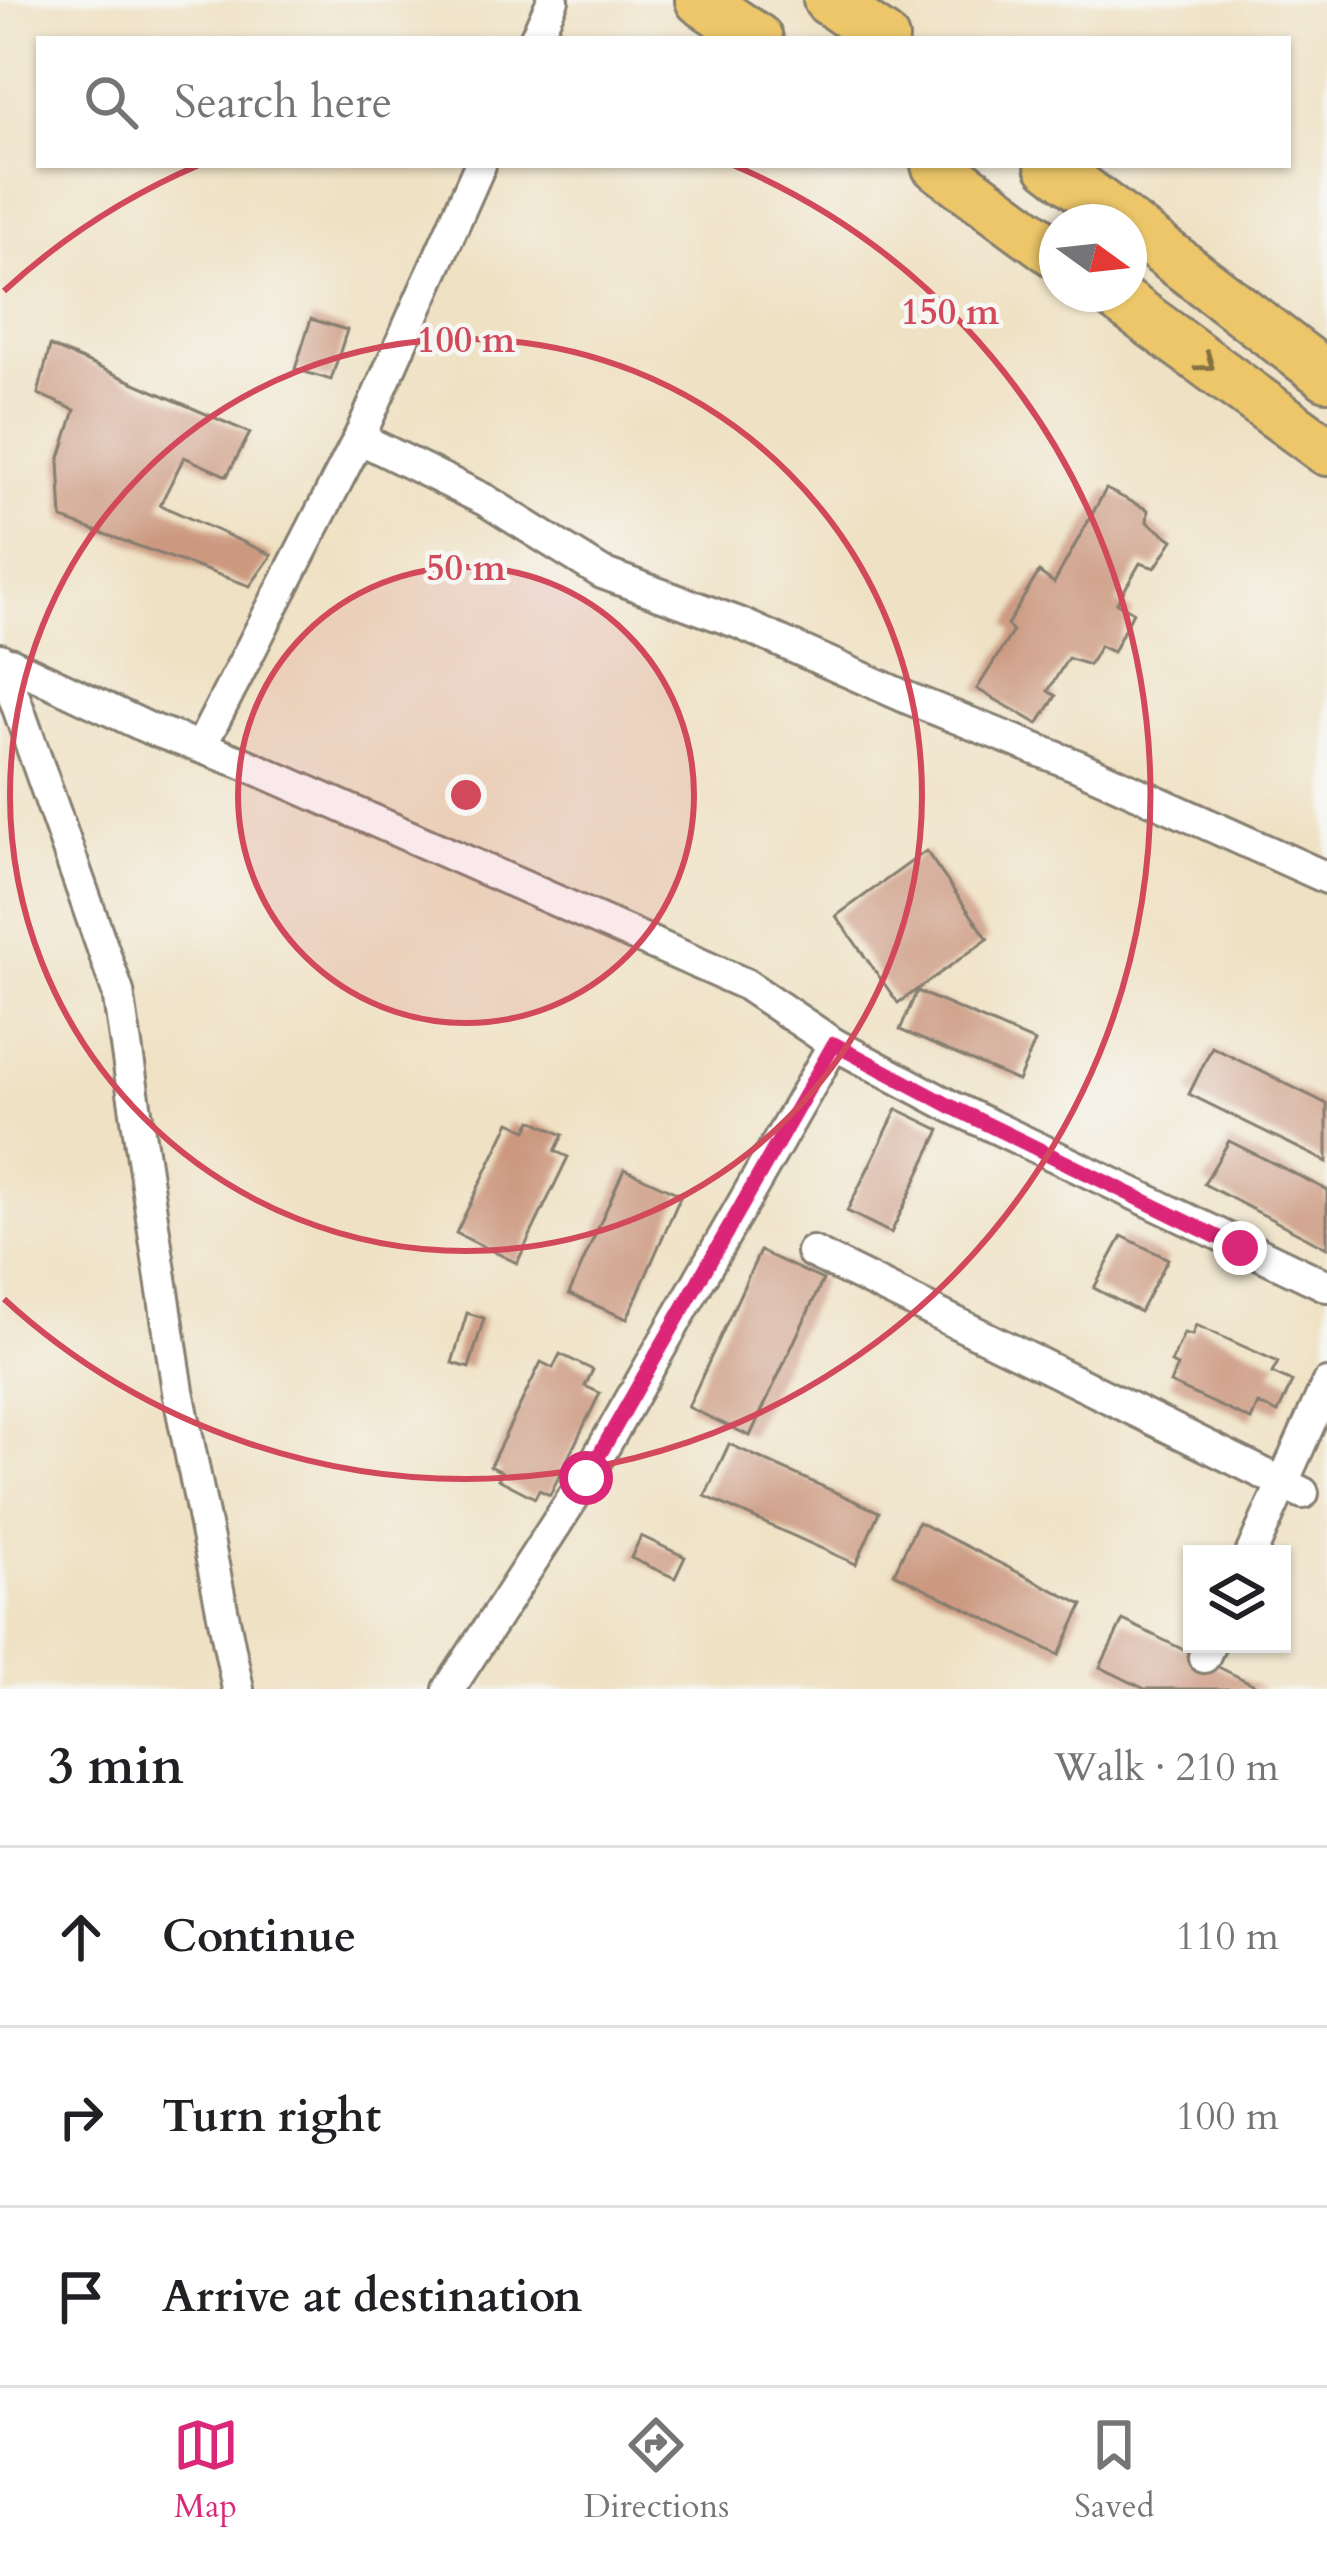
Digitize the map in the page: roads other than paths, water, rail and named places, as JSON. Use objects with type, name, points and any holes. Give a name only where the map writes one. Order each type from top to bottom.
[{"type":"highway","points":[[700,0],[754,36]]},
{"type":"highway","points":[[828,0],[880,36]]},
{"type":"highway","points":[[940,168],[1039,241]]},
{"type":"highway","points":[[1054,168],[1101,204]]},
{"type":"highway","points":[[1147,239],[1327,376]]},
{"type":"highway","points":[[1137,312],[1327,451]]},
{"type":"street","points":[[537,36],[553,0]]},
{"type":"street","points":[[201,746],[359,438],[479,168]]},
{"type":"street","points":[[359,438],[485,500],[602,573],[739,623],[1078,766],[1327,878]]},
{"type":"street","points":[[238,1689],[178,1390],[118,992],[2,662],[745,984],[834,1044],[972,1118],[1327,1286]]},
{"type":"street","points":[[449,1689],[586,1478],[834,1044]]},
{"type":"street","points":[[812,1252],[1293,1488]]},
{"type":"street","points":[[1257,1545],[1293,1488],[1327,1384]]}]
